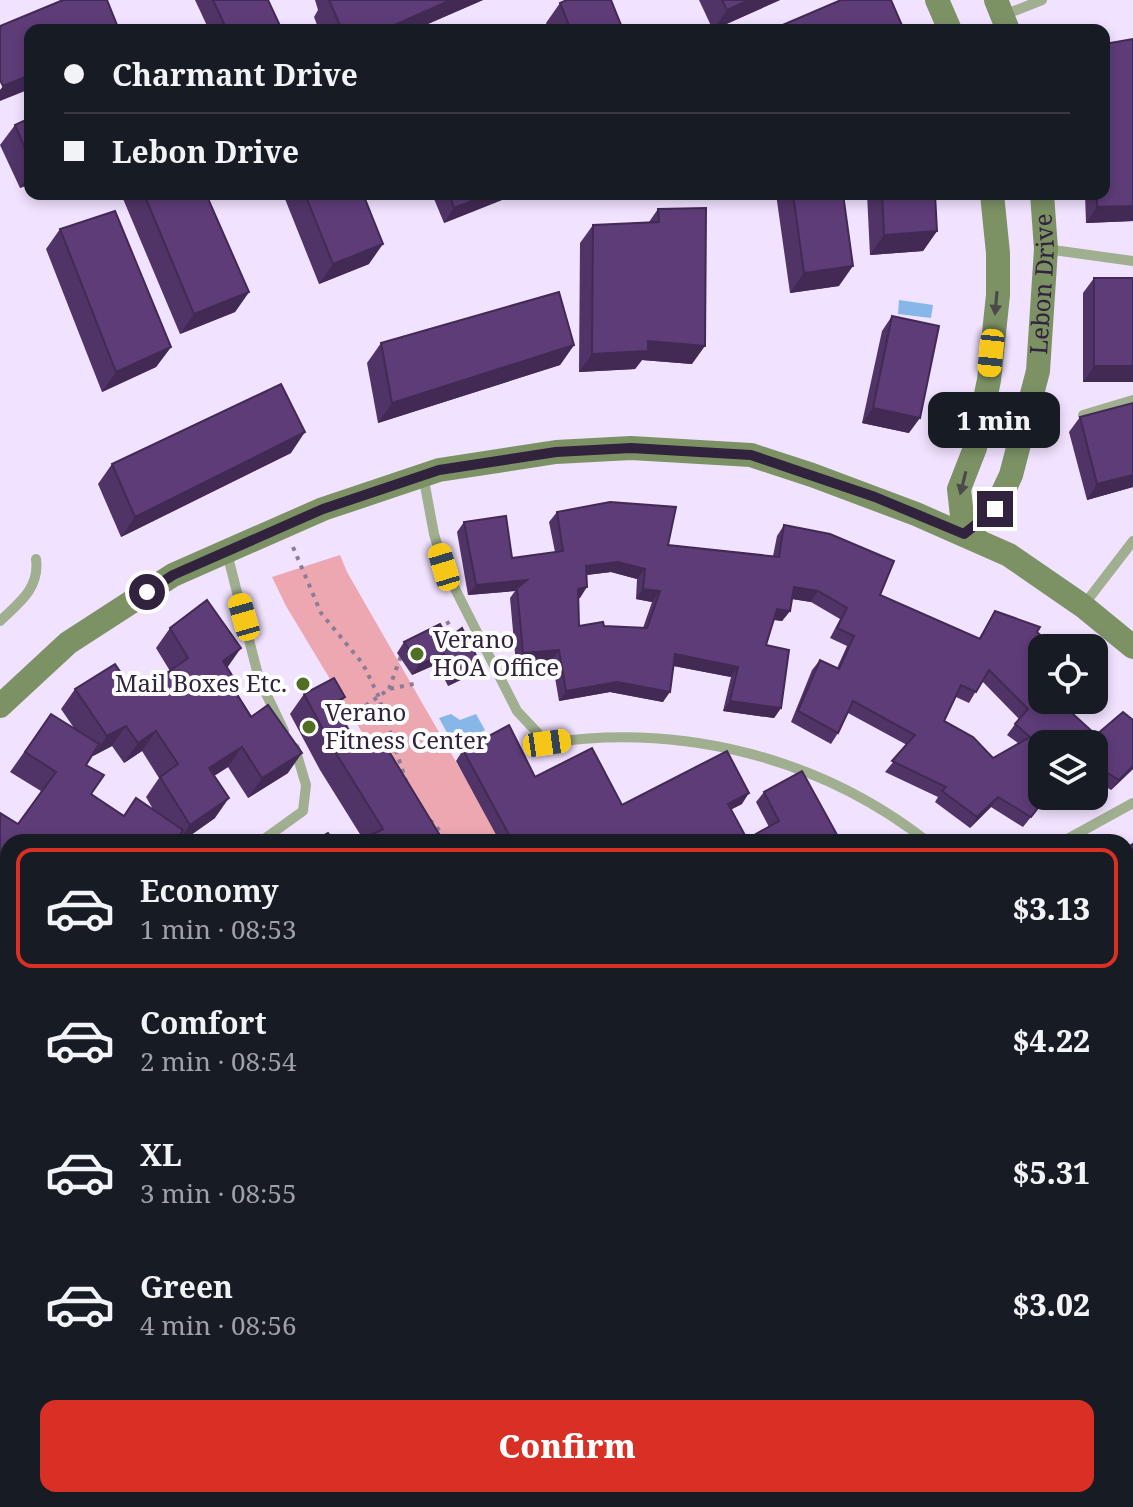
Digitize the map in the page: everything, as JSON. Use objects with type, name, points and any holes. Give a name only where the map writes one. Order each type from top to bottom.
[{"type":"street","points":[[937,0],[947,24]]},
{"type":"street","name":"Lebon Drive","points":[[964,534],[959,489],[975,448],[989,380],[998,295],[993,200]]},
{"type":"street","name":"Lebon Drive","points":[[964,534],[995,509],[1011,475],[1038,371],[1046,249],[1042,200]]},
{"type":"street","points":[[0,706],[68,643],[173,575],[323,509],[439,470],[556,452],[631,448],[751,455],[875,497],[1009,555],[1083,606],[1133,647]]},
{"type":"lane","points":[[1002,15],[1042,0]]},
{"type":"lane","points":[[1046,249],[1079,251],[1133,261]]},
{"type":"lane","points":[[1083,415],[1133,400]]},
{"type":"lane","points":[[423,475],[434,534],[444,567],[517,711],[547,743],[583,738],[634,737],[733,748],[788,764],[840,786],[918,834]]},
{"type":"lane","points":[[1083,606],[1133,541]]},
{"type":"lane","points":[[226,551],[259,679],[298,754],[306,785],[303,811],[271,834]]},
{"type":"lane","points":[[0,621],[32,588],[37,572],[36,559]]},
{"type":"lane","points":[[1077,834],[1133,803]]},
{"type":"path","points":[[284,526],[321,613],[363,664],[378,695],[411,790]]},
{"type":"path","points":[[428,633],[466,614]]},
{"type":"path","points":[[389,689],[406,645]]},
{"type":"path","points":[[332,727],[389,689],[418,683]]},
{"type":"path","points":[[424,811],[443,834]]},
{"type":"shaded area","points":[[340,555],[497,834],[423,834],[286,606],[272,577]]},
{"type":"water","points":[[899,300],[933,305],[931,318],[898,314]]},
{"type":"water","points":[[451,714],[460,720],[476,714],[485,730],[455,747],[439,718]]},
{"type":"building","points":[[63,0],[107,0],[117,24],[24,24],[24,77],[3,86],[0,80],[0,26]]},
{"type":"building","points":[[213,0],[268,0],[279,24],[224,24]]},
{"type":"building","points":[[329,0],[451,0],[397,24],[339,24]]},
{"type":"building","points":[[567,0],[611,0],[621,24],[569,24],[560,3]]},
{"type":"building","points":[[722,0],[749,0],[727,10]]},
{"type":"building","points":[[841,0],[891,0],[901,24],[785,24]]},
{"type":"building","points":[[1133,39],[1133,206],[1097,207],[1097,200],[1110,200],[1110,43]]},
{"type":"building","points":[[24,121],[24,146],[15,125]]},
{"type":"building","points":[[146,200],[209,200],[249,292],[194,314]]},
{"type":"building","points":[[307,200],[365,200],[383,244],[333,264]]},
{"type":"building","points":[[451,200],[475,200],[454,208]]},
{"type":"building","points":[[794,200],[844,200],[853,266],[804,273]]},
{"type":"building","points":[[882,200],[935,200],[937,231],[884,235]]},
{"type":"building","points":[[706,208],[705,346],[648,341],[648,351],[592,354],[593,225],[659,222],[658,209]]},
{"type":"building","points":[[115,211],[171,347],[116,372],[60,229]]},
{"type":"building","points":[[1094,278],[1133,278],[1133,366],[1094,366]]},
{"type":"building","points":[[559,292],[574,345],[392,403],[381,343]]},
{"type":"building","points":[[892,316],[939,326],[920,418],[873,408]]},
{"type":"building","points":[[281,384],[305,432],[135,517],[112,464]]},
{"type":"building","points":[[1133,403],[1133,475],[1097,484],[1080,417]]},
{"type":"building","points":[[610,502],[676,507],[668,545],[779,557],[784,525],[830,534],[894,561],[880,595],[980,639],[995,611],[1040,627],[1039,634],[1028,634],[1028,709],[989,670],[976,692],[961,685],[944,721],[973,737],[993,758],[1028,738],[1028,810],[1036,810],[1031,817],[998,797],[977,817],[942,791],[946,787],[892,761],[915,735],[853,701],[838,733],[798,711],[820,660],[839,669],[854,636],[837,628],[847,608],[818,591],[794,587],[790,611],[777,609],[766,645],[789,650],[781,708],[730,701],[738,667],[675,654],[670,692],[617,682],[566,691],[559,650],[523,653],[517,588],[527,580],[476,585],[464,522],[506,516],[512,558],[563,551],[557,512]],"holes":[[[618,562],[645,569],[643,589],[660,591],[647,628],[604,626],[603,622],[579,626],[578,589],[587,587],[586,566]]]},
{"type":"building","points":[[207,600],[241,648],[223,661],[233,677],[228,680],[251,717],[268,705],[302,753],[262,778],[242,747],[209,768],[229,798],[190,825],[160,777],[178,764],[156,731],[138,743],[126,726],[107,736],[75,689],[115,664],[136,695],[188,658],[170,628]]},
{"type":"building","points":[[440,624],[448,638],[462,628],[480,663],[456,676],[444,654],[419,665],[404,642]]},
{"type":"building","points":[[334,678],[345,697],[334,703],[358,747],[379,735],[439,834],[373,834],[383,829],[304,694]]},
{"type":"building","points":[[1028,709],[1028,714],[1073,714],[1091,730],[1028,730],[1028,735],[1015,724]]},
{"type":"building","points":[[1123,712],[1133,720],[1133,766],[1119,780],[1108,773],[1108,730],[1102,730]]},
{"type":"building","points":[[51,714],[99,744],[86,765],[104,775],[91,794],[124,816],[136,798],[183,830],[181,834],[0,834],[0,813],[18,824],[56,772],[25,752]]},
{"type":"building","points":[[509,725],[535,777],[592,748],[622,805],[727,751],[749,793],[728,804],[744,834],[509,834],[463,750]]},
{"type":"building","points":[[802,771],[837,834],[756,834],[779,821],[764,792]]},
{"type":"place","name":"Verano HOA Office","points":[[417,654]]},
{"type":"place","name":"Mail Boxes Etc.","points":[[303,684]]},
{"type":"place","name":"Verano Fitness Center","points":[[309,727]]},
{"type":"route","points":[[147,592],[173,575],[323,509],[439,470],[556,452],[631,448],[751,455],[875,497],[964,534],[995,509]]}]
